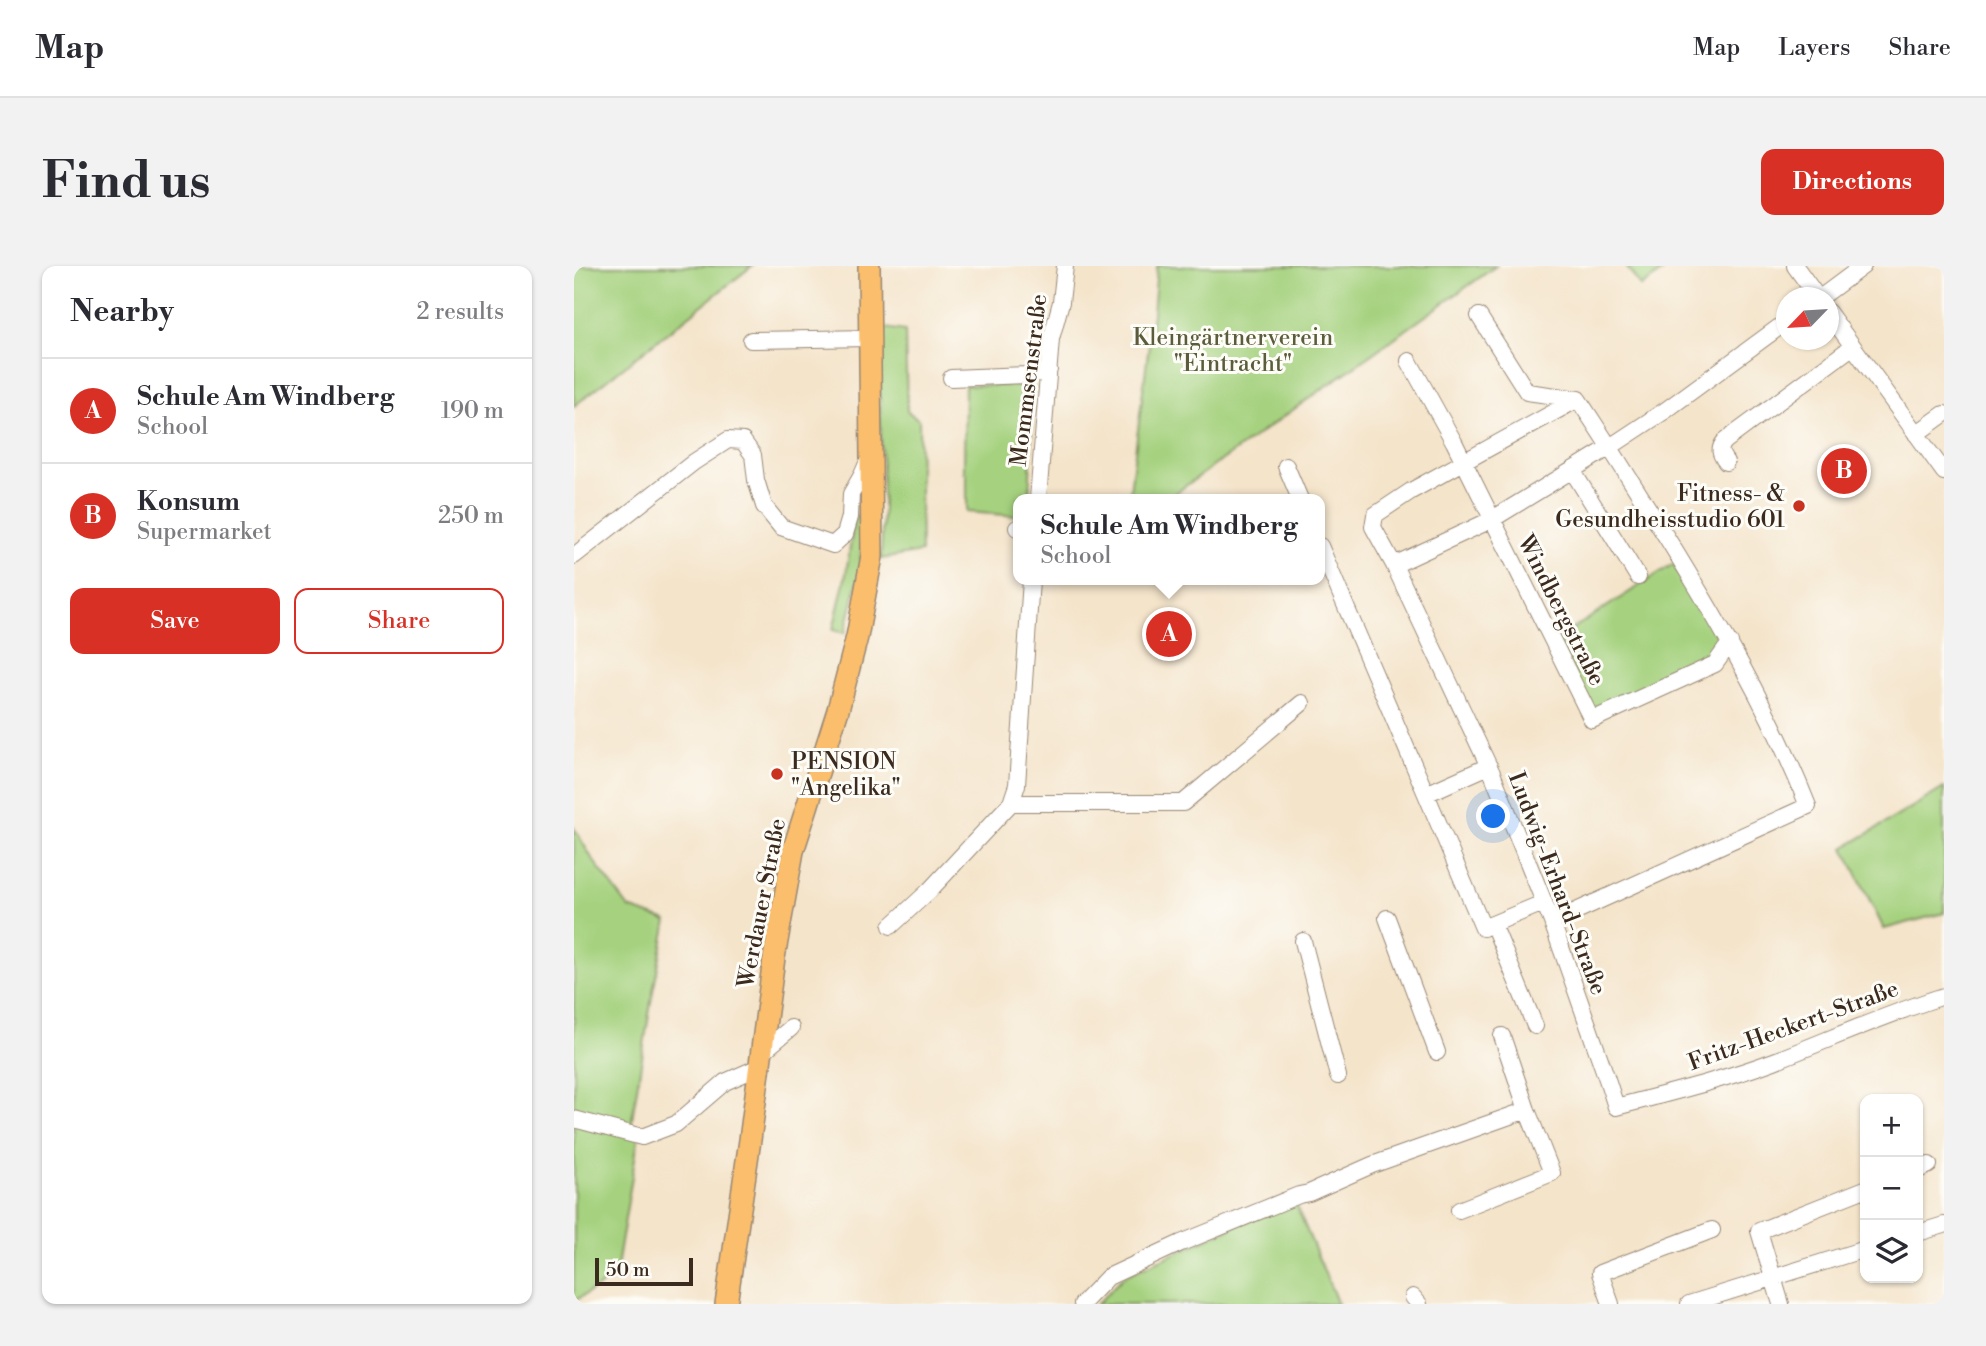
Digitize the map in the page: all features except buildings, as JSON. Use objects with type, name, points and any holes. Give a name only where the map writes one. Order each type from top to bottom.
[{"type":"main road","name":"Werdauer Straße","points":[[726,1304],[774,958],[793,851],[838,710],[857,637],[872,556],[869,266]]},
{"type":"street","name":"Mommsenstraße","points":[[1038,494],[1052,340],[1065,266]]},
{"type":"street","points":[[1795,266],[1811,287]]},
{"type":"street","points":[[1834,287],[1863,266]]},
{"type":"street","points":[[1479,316],[1527,392],[1578,399],[1730,643],[1790,761],[1808,806],[1552,922]]},
{"type":"street","points":[[1839,327],[1944,472]]},
{"type":"street","name":"Windbergstraße","points":[[1394,565],[1491,520],[1610,447],[1776,330]]},
{"type":"street","points":[[751,340],[870,338]]},
{"type":"street","points":[[1726,462],[1720,451],[1720,446],[1725,441],[1852,347]]},
{"type":"street","name":"Windbergstraße","points":[[1409,361],[1463,461],[1592,720],[1714,664],[1730,643]]},
{"type":"street","points":[[951,378],[1027,375],[1049,370]]},
{"type":"street","points":[[1394,565],[1373,527],[1375,514],[1463,461],[1578,399]]},
{"type":"street","points":[[1916,434],[1944,414]]},
{"type":"street","points":[[574,555],[694,462],[728,440],[743,442],[753,455],[756,480],[764,506],[781,527],[833,545],[845,534],[850,517],[851,495],[871,454]]},
{"type":"street","points":[[1286,466],[1298,494]]},
{"type":"street","points":[[1572,470],[1637,578]]},
{"type":"street","points":[[1325,558],[1483,928],[1543,903]]},
{"type":"street","name":"Ludwig-Erhard-Straße","points":[[1394,565],[1489,766],[1552,922],[1616,1107]]},
{"type":"street","points":[[891,926],[1012,803],[1017,785],[1031,585]]},
{"type":"street","points":[[1012,803],[1183,803],[1302,703]]},
{"type":"street","points":[[1426,794],[1489,766]]},
{"type":"street","points":[[1387,918],[1437,1052]]},
{"type":"street","points":[[1493,924],[1535,1026]]},
{"type":"street","points":[[1303,941],[1338,1076]]},
{"type":"street","name":"Fritz-Heckert-Straße","points":[[1616,1107],[1773,1061],[1944,996]]},
{"type":"street","points":[[574,1119],[642,1138],[676,1124],[724,1082],[760,1060],[791,1028]]},
{"type":"street","points":[[1459,1210],[1552,1173],[1502,1036]]},
{"type":"street","points":[[1082,1304],[1108,1277],[1181,1242],[1373,1166],[1527,1110]]},
{"type":"street","points":[[1780,1304],[1759,1231],[1860,1191]]},
{"type":"street","points":[[1923,1231],[1944,1224]]},
{"type":"street","points":[[1611,1304],[1601,1273],[1712,1230]]},
{"type":"street","points":[[1689,1304],[1860,1251]]},
{"type":"green space","points":[[574,266],[752,266],[574,406]]},
{"type":"green space","name":"Kleingärtnerverein \"Eintracht\"","points":[[1157,266],[1496,266],[1174,494],[1130,494]]},
{"type":"green space","points":[[1626,266],[1660,266],[1663,271],[1641,287]]},
{"type":"green space","points":[[878,327],[905,331],[907,411],[919,420],[921,552],[881,559],[883,509]]},
{"type":"green space","points":[[965,385],[1034,386],[1029,494],[1013,494],[1013,516],[967,512],[967,473],[964,472]]},
{"type":"green space","points":[[864,512],[859,575],[845,633],[833,630],[846,574],[854,521]]},
{"type":"green space","points":[[1673,564],[1722,643],[1716,655],[1595,716],[1557,639]]},
{"type":"green space","points":[[1944,788],[1944,913],[1884,929],[1844,848]]},
{"type":"green space","points":[[574,828],[593,860],[629,908],[667,921],[631,1125],[640,1128],[617,1276],[574,1301]]},
{"type":"green space","points":[[1294,1200],[1338,1304],[1097,1304],[1124,1276]]},
{"type":"place","name":"Konsum","points":[[1844,471]]},
{"type":"place","name":"Fitness- & Gesundheisstudio 601","points":[[1799,506]]},
{"type":"place","name":"Schule Am Windberg","points":[[1169,634]]},
{"type":"place","name":"PENSION \"Angelika\"","points":[[777,774]]}]
